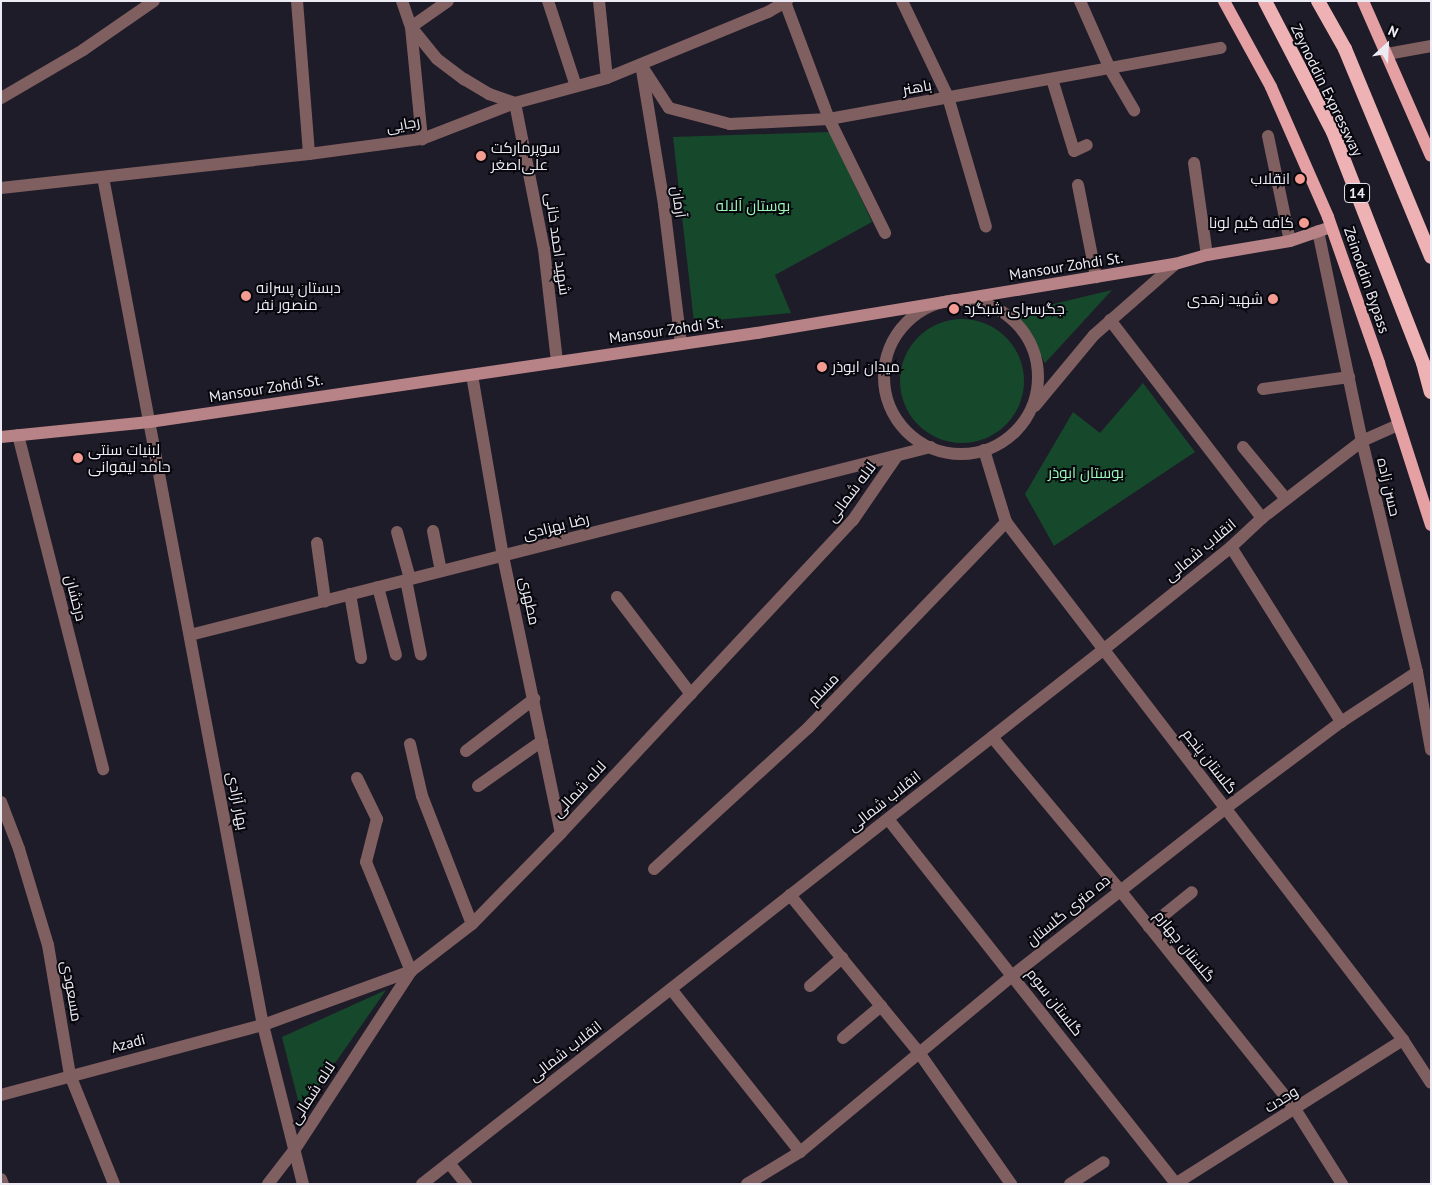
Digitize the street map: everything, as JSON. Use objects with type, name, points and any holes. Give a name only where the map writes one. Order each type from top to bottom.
[{"type":"highway","name":"Zeynoddin Expressway","points":[[1265,1],[1333,132],[1423,363],[1431,392]]},
{"type":"highway","name":"Zeynoddin Expressway","points":[[1318,1],[1345,49],[1431,257]]},
{"type":"main road","name":"Zeinoddin Bypass","points":[[1224,1],[1272,86],[1331,227],[1431,526]]},
{"type":"main road","points":[[1363,1],[1431,156]]},
{"type":"main road","name":"Mansour Zohdi St.","points":[[1,437],[149,422],[681,344],[1175,264],[1207,255],[1290,241],[1331,227]]},
{"type":"street","points":[[1,98],[83,50],[154,1]]},
{"type":"street","points":[[296,1],[309,154]]},
{"type":"street","points":[[402,1],[411,27],[422,139]]},
{"type":"street","points":[[411,27],[448,1]]},
{"type":"street","points":[[548,1],[576,86]]},
{"type":"street","points":[[599,1],[607,78]]},
{"type":"street","points":[[902,1],[948,98],[986,227]]},
{"type":"street","points":[[1080,1],[1110,69],[1134,110]]},
{"type":"street","points":[[786,2],[829,119],[885,233]]},
{"type":"street","name":"رجایی","points":[[1,188],[309,154],[422,139],[515,102],[607,78],[641,65],[765,6],[786,2]]},
{"type":"street","points":[[411,27],[437,59],[464,80],[489,94],[515,102]]},
{"type":"street","points":[[1387,54],[1431,46]]},
{"type":"street","name":"باهنر","points":[[641,65],[669,108],[730,124],[829,119],[1221,48]]},
{"type":"street","name":"آرمان","points":[[641,65],[664,205],[681,344]]},
{"type":"street","points":[[1052,79],[1074,150],[1087,145]]},
{"type":"street","name":"شهید احمد خانی","points":[[515,102],[544,249],[557,362]]},
{"type":"street","points":[[1268,136],[1290,241]]},
{"type":"street","points":[[1194,163],[1207,255]]},
{"type":"street","name":"بهار آزادی","points":[[103,177],[263,1025],[304,1184]]},
{"type":"street","points":[[1078,185],[1096,277]]},
{"type":"street","name":"حسن زاده","points":[[1318,231],[1362,441],[1417,672],[1431,750]]},
{"type":"street","points":[[1030,411],[1036,393],[1038,373],[1034,354],[1026,336],[1014,320],[995,310],[962,301],[944,302],[918,313],[891,342],[884,362],[883,383],[891,409],[898,421],[912,436],[930,448],[957,453],[984,450],[1003,442],[1018,428],[1094,335],[1175,264]]},
{"type":"street","points":[[1110,320],[1262,518]]},
{"type":"street","name":"مطهری","points":[[472,375],[504,556],[561,833]]},
{"type":"street","points":[[1263,389],[1349,377]]},
{"type":"street","name":"انقلاب شمالی","points":[[422,1184],[1103,650],[1232,547],[1262,518],[1286,499],[1362,441],[1398,425]]},
{"type":"street","name":"درخشان","points":[[18,435],[103,769]]},
{"type":"street","points":[[1243,447],[1286,499]]},
{"type":"street","name":"رضا بهزادی","points":[[190,635],[930,448]]},
{"type":"street","name":"گلستان پنجم","points":[[984,450],[1006,522],[1403,1040],[1431,1083]]},
{"type":"street","name":"لاله شمالی","points":[[268,1184],[296,1149],[411,971],[472,924],[561,833],[853,520],[897,456]]},
{"type":"street","name":"مسلم","points":[[654,869],[808,728],[1006,522]]},
{"type":"street","points":[[397,532],[408,580],[421,655]]},
{"type":"street","points":[[433,532],[441,571]]},
{"type":"street","points":[[317,543],[325,600]]},
{"type":"street","points":[[1232,547],[1341,722]]},
{"type":"street","points":[[378,587],[396,655]]},
{"type":"street","points":[[350,594],[361,658]]},
{"type":"street","points":[[617,597],[691,694]]},
{"type":"street","name":"ده متری گلستان","points":[[747,1184],[800,1152],[1013,975],[1226,808],[1341,722],[1417,672]]},
{"type":"street","points":[[466,752],[534,699]]},
{"type":"street","name":"گلستان چهارم","points":[[992,737],[1119,890],[1295,1109],[1342,1184]]},
{"type":"street","points":[[478,786],[542,740]]},
{"type":"street","points":[[410,744],[422,796],[472,924]]},
{"type":"street","points":[[357,778],[377,819],[366,862],[411,971]]},
{"type":"street","name":"مسعودی","points":[[1,802],[19,850],[48,945],[70,1075],[114,1184]]},
{"type":"street","name":"گلستان سوم","points":[[888,819],[1176,1184]]},
{"type":"street","points":[[1149,927],[1192,892]]},
{"type":"street","points":[[790,895],[920,1054],[1005,1182]]},
{"type":"street","points":[[810,986],[842,958]]},
{"type":"street","name":"Azadi","points":[[1,1094],[263,1025],[411,971]]},
{"type":"street","points":[[671,989],[800,1152]]},
{"type":"street","points":[[844,1038],[881,1006]]},
{"type":"street","name":"وحدت","points":[[1176,1184],[1403,1040]]},
{"type":"street","points":[[1070,1184],[1104,1162]]},
{"type":"street","points":[[449,1163],[466,1184]]},
{"type":"street","points":[[1,1179],[2,1184]]},
{"type":"green space","name":"بوستان آلاله","points":[[830,132],[872,222],[775,275],[791,313],[694,322],[673,137]]},
{"type":"green space","points":[[1112,290],[1045,363],[1016,313]]},
{"type":"green space","points":[[962,319],[986,324],[1006,337],[1019,357],[1024,381],[1019,405],[1006,425],[986,438],[962,443],[938,438],[918,425],[905,405],[900,381],[905,357],[918,337],[938,324]]},
{"type":"green space","name":"بوستان ابوذر","points":[[1143,383],[1195,452],[1054,546],[1025,494],[1073,412],[1100,433]]},
{"type":"green space","points":[[386,990],[301,1112],[282,1037]]},
{"type":"place","name":"سوپرمارکت علی‌اصغر","points":[[481,156]]},
{"type":"place","name":"انقلاب","points":[[1300,179]]},
{"type":"place","name":"کافه گیم لونا","points":[[1304,223]]},
{"type":"place","name":"دبستان پسرانه منصور نفر","points":[[246,296]]},
{"type":"place","name":"شهید زهدی","points":[[1273,299]]},
{"type":"place","name":"جگرسرای شبگرد","points":[[954,309]]},
{"type":"place","name":"میدان ابوذر","points":[[822,367]]},
{"type":"place","name":"لبنیات سنتی حامد لیقوانی","points":[[78,458]]}]
